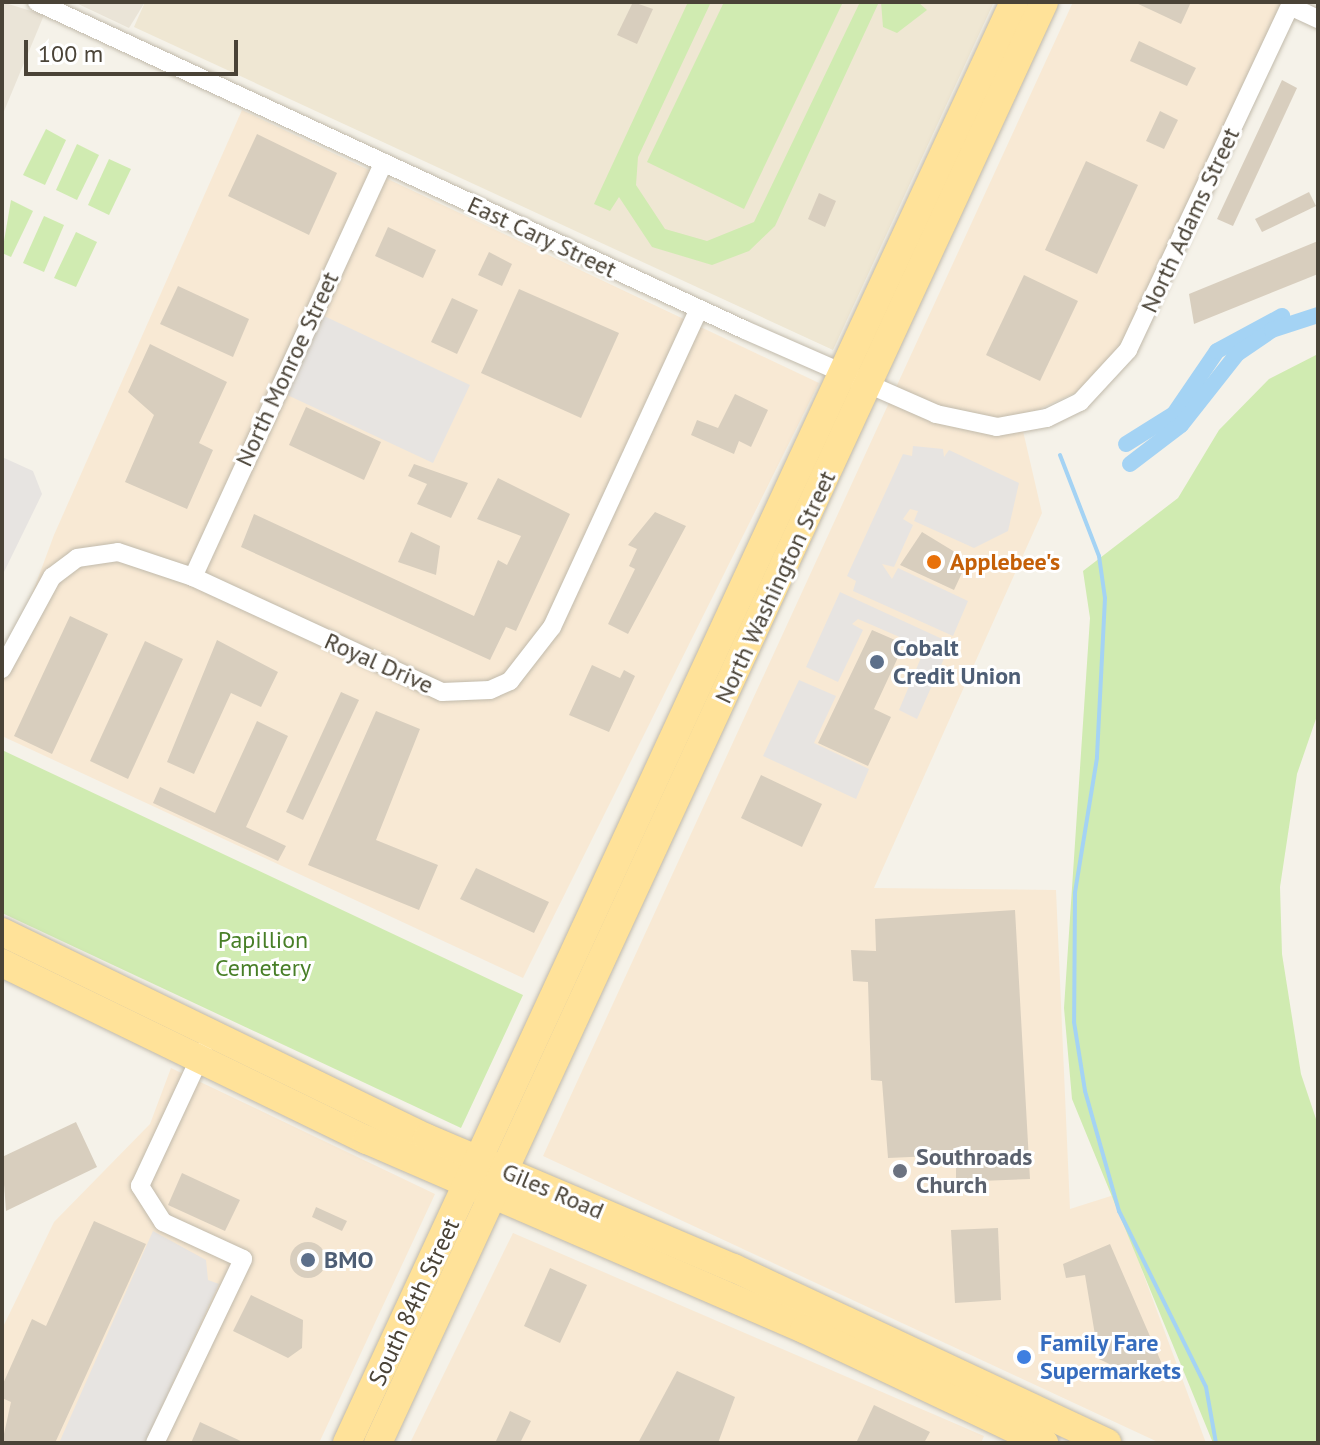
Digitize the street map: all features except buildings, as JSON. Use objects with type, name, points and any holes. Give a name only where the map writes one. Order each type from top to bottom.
[{"type":"main road","name":"North Washington Street","points":[[856,378],[1014,2]]},
{"type":"main road","name":"North Washington Street","points":[[493,1166],[856,378],[1044,2]]},
{"type":"main road","name":"Giles Road","points":[[2,932],[206,1046],[481,1192],[804,1329],[1044,1443]]},
{"type":"main road","name":"Giles Road","points":[[2,963],[493,1166],[1107,1443]]},
{"type":"main road","name":"South 84th Street","points":[[378,1443],[493,1166]]},
{"type":"main road","name":"South 84th Street","points":[[347,1443],[481,1192]]},
{"type":"street","name":"East Cary Street","points":[[37,2],[699,309],[856,378],[968,423],[1019,426],[1058,414]]},
{"type":"street","points":[[1291,4],[1318,19]]},
{"type":"street","name":"North Adams Street","points":[[1058,414],[1096,390],[1128,350],[1291,4]]},
{"type":"street","name":"North Monroe Street","points":[[193,577],[383,163]]},
{"type":"street","name":"Royal Drive","points":[[2,669],[36,597],[77,558],[118,552],[193,577],[442,692],[490,690],[510,681],[552,627],[699,309]]},
{"type":"street","points":[[155,1443],[243,1259],[163,1222],[140,1186],[206,1046]]},
{"type":"shaded area","points":[[2,2],[44,15],[2,116]]},
{"type":"shaded area","points":[[74,2],[145,2],[129,28]]},
{"type":"shaded area","points":[[145,2],[994,2],[833,350],[134,27]]},
{"type":"shaded area","points":[[1073,2],[1283,2],[1121,347],[1077,392],[1020,418],[1042,513],[874,888],[1056,890],[1070,1209],[1114,1195],[1206,1443],[1160,1443],[543,1156]]},
{"type":"shaded area","points":[[242,110],[819,383],[523,978],[2,736],[2,675],[54,535]]},
{"type":"shaded area","points":[[320,314],[470,385],[433,463],[283,393]]},
{"type":"shaded area","points":[[913,446],[943,449],[944,457],[949,450],[1019,483],[1008,531],[974,548],[914,521],[918,511],[910,509],[903,519],[913,525],[894,567],[882,564],[892,579],[898,568],[968,601],[953,636],[853,591],[856,581],[847,576],[903,454],[912,456]]},
{"type":"shaded area","points":[[2,457],[33,471],[42,494],[3,574]]},
{"type":"shaded area","points":[[840,592],[951,643],[917,719],[899,710],[925,648],[858,619],[852,624],[863,630],[838,682],[806,667]]},
{"type":"shaded area","points":[[799,680],[836,696],[814,743],[869,769],[856,799],[763,756]]},
{"type":"shaded area","points":[[171,1068],[435,1194],[319,1443],[2,1443],[2,1329],[54,1222],[150,1124]]},
{"type":"shaded area","points":[[153,1231],[206,1260],[208,1280],[219,1284],[145,1443],[59,1443]]},
{"type":"shaded area","points":[[513,1233],[984,1436],[981,1443],[410,1443]]},
{"type":"green space","points":[[688,2],[711,2],[638,157],[636,185],[665,229],[707,241],[754,222],[860,2],[879,2],[775,226],[749,251],[712,265],[652,247],[619,197],[610,211],[594,204]]},
{"type":"green space","points":[[724,2],[843,2],[744,209],[647,162]]},
{"type":"green space","points":[[881,2],[918,2],[927,10],[897,33],[883,27]]},
{"type":"green space","points":[[46,129],[66,140],[45,185],[23,175]]},
{"type":"green space","points":[[77,144],[99,155],[77,200],[56,190]]},
{"type":"green space","points":[[109,159],[131,169],[109,215],[88,205]]},
{"type":"green space","points":[[11,200],[33,211],[11,257],[2,253]]},
{"type":"green space","points":[[44,216],[64,225],[44,272],[23,263]]},
{"type":"green space","points":[[76,232],[97,242],[76,287],[54,278]]},
{"type":"green space","points":[[1318,354],[1318,713],[1297,774],[1280,887],[1282,954],[1301,1074],[1318,1125],[1318,1443],[1213,1443],[1072,1099],[1064,1008],[1090,618],[1083,571],[1178,498],[1219,430],[1269,379]]},
{"type":"green space","name":"Papillion Cemetery","points":[[2,750],[523,995],[461,1128],[2,913]]},
{"type":"waterway","points":[[1130,464],[1181,425],[1237,354],[1272,330],[1318,315]]},
{"type":"waterway","points":[[1126,444],[1174,414],[1217,351],[1282,316]]},
{"type":"waterway","points":[[1060,455],[1099,556],[1105,598],[1097,758],[1075,893],[1074,1022],[1085,1091],[1119,1211],[1206,1387],[1216,1443]]},
{"type":"place","name":"Applebee's","points":[[934,562]]},
{"type":"place","name":"Cobalt Credit Union","points":[[877,662]]},
{"type":"place","name":"Southroads Church","points":[[900,1171]]},
{"type":"place","name":"BMO","points":[[308,1260]]},
{"type":"place","name":"Family Fare Supermarkets","points":[[1024,1357]]}]
